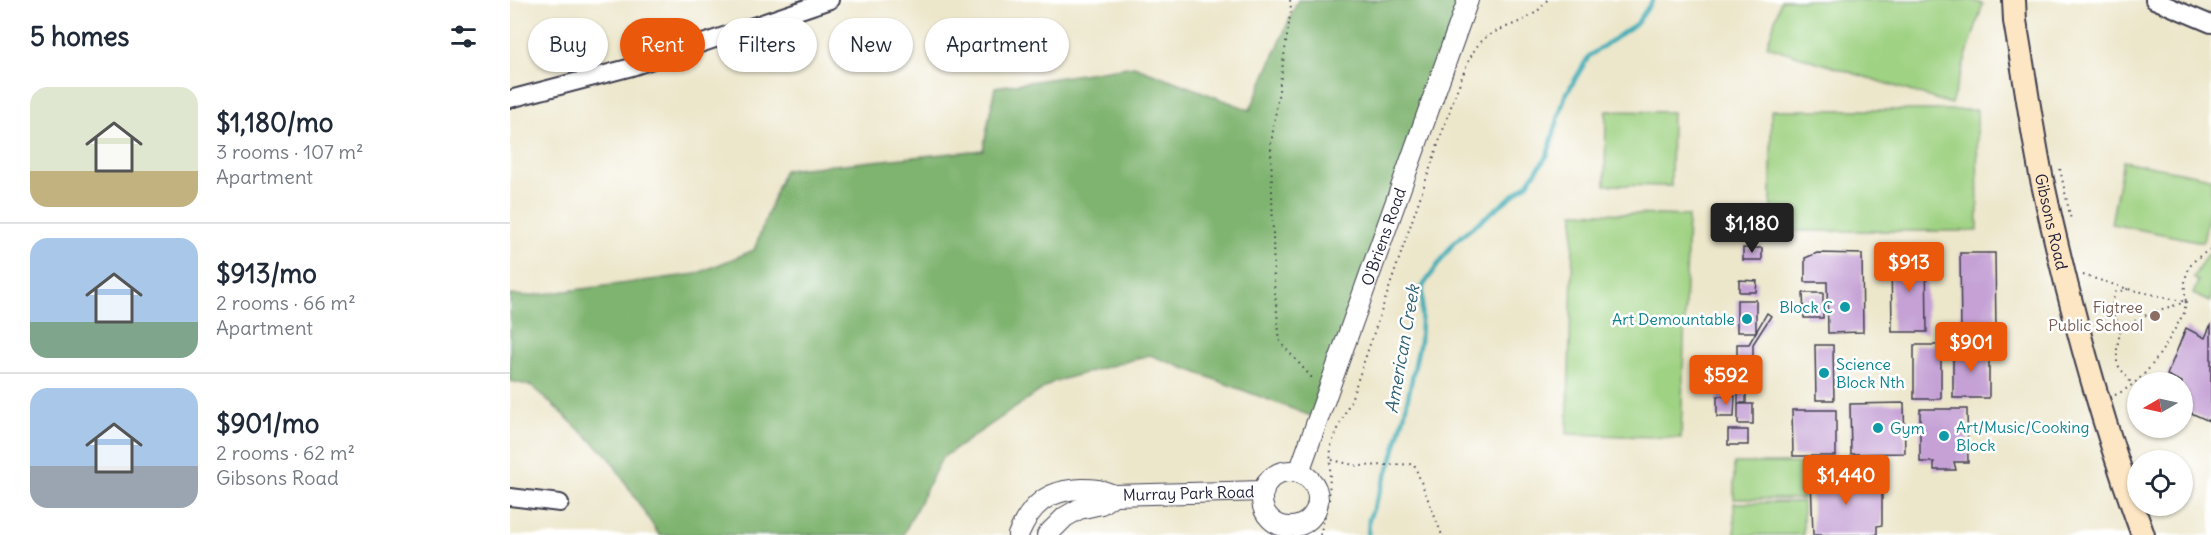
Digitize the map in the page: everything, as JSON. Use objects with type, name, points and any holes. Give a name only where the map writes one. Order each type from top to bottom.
[{"type":"main road","name":"Gibsons Road","points":[[2015,2],[2041,173],[2067,289],[2110,440],[2143,535]]},
{"type":"street","points":[[510,99],[632,67],[830,0]]},
{"type":"street","name":"O'Briens Road","points":[[1299,472],[1468,0]]},
{"type":"street","points":[[2154,0],[2211,24]]},
{"type":"street","points":[[1299,472],[1310,479],[1316,487],[1317,506],[1313,515],[1298,526],[1278,530],[1267,514],[1262,498],[1264,490],[1278,474],[1299,472]]},
{"type":"street","name":"Murray Park Road","points":[[1018,535],[1030,512],[1040,501],[1050,495],[1073,489],[1100,489],[1114,495],[1264,490]]},
{"type":"street","name":"Murray Park Road","points":[[1047,535],[1065,517],[1079,509],[1101,504],[1114,495]]},
{"type":"street","points":[[510,497],[561,503]]},
{"type":"path","points":[[1290,0],[1292,9],[1271,144],[1274,284],[1280,342],[1312,378]]},
{"type":"path","points":[[1320,535],[1329,500],[1331,444],[1352,397],[1456,92],[1478,45],[1489,36],[1524,21],[1542,8],[1546,0]]},
{"type":"path","points":[[2058,163],[2071,222]]},
{"type":"path","points":[[2147,372],[2184,313],[2186,272],[2197,257],[2211,250]]},
{"type":"path","points":[[2083,275],[2128,289],[2186,302]]},
{"type":"path","points":[[2127,378],[2117,364],[2117,347],[2121,328],[2110,308],[2116,292],[2128,289]]},
{"type":"path","points":[[2121,328],[2152,312],[2186,302]]},
{"type":"path","points":[[2115,395],[2127,388]]},
{"type":"path","points":[[1331,460],[1358,466],[1414,464],[1442,535]]},
{"type":"green space","points":[[1298,0],[1468,0],[1319,419],[1150,355],[1053,382],[942,458],[903,535],[659,535],[609,457],[532,386],[510,381],[510,295],[528,296],[696,274],[754,250],[784,170],[983,150],[995,87],[1134,66],[1250,110]]},
{"type":"green space","points":[[1781,0],[1970,0],[1983,4],[1951,104],[1767,46]]},
{"type":"green space","points":[[1771,110],[1977,110],[1978,231],[1771,231]]},
{"type":"green space","points":[[1606,111],[1672,112],[1671,186],[1605,185]]},
{"type":"green space","points":[[2123,161],[2211,178],[2211,200],[2203,242],[2111,224]]},
{"type":"green space","points":[[1574,212],[1688,216],[1681,438],[1567,434]]},
{"type":"green space","points":[[2207,254],[2211,256],[2211,302],[2193,294],[2198,281],[2193,278]]},
{"type":"green space","points":[[1734,463],[1803,463],[1803,499],[1734,499]]},
{"type":"green space","points":[[1803,502],[1803,535],[1735,535],[1734,503]]},
{"type":"building","points":[[1743,248],[1762,248],[1762,260],[1743,260]]},
{"type":"building","name":"Block C","points":[[1817,253],[1862,254],[1863,332],[1828,333],[1827,282],[1805,282],[1805,258]]},
{"type":"building","points":[[1926,253],[1927,332],[1892,332],[1891,254]]},
{"type":"building","points":[[1960,253],[1995,253],[1996,332],[1961,332]]},
{"type":"building","points":[[1739,280],[1757,281],[1756,292],[1739,292]]},
{"type":"building","points":[[1803,293],[1823,293],[1823,318],[1804,318]]},
{"type":"building","name":"Art Demountable","points":[[1737,300],[1756,300],[1756,332],[1737,332]]},
{"type":"building","points":[[1767,313],[1771,316],[1753,344],[1753,371],[1737,371],[1737,344],[1749,344]]},
{"type":"building","points":[[2211,324],[2211,416],[2209,421],[2193,414],[2193,372],[2168,372],[2186,328],[2205,338]]},
{"type":"building","points":[[1963,344],[1979,344],[1979,353],[1989,353],[1989,398],[1953,398],[1953,353],[1963,353]]},
{"type":"building","name":"Science Block Nth","points":[[1815,345],[1833,345],[1834,400],[1816,400]]},
{"type":"building","points":[[1914,345],[1941,345],[1941,399],[1914,399]]},
{"type":"building","points":[[1738,383],[1746,383],[1746,403],[1738,403]]},
{"type":"building","points":[[1717,396],[1735,396],[1734,417],[1717,417]]},
{"type":"building","name":"Gym","points":[[1904,403],[1905,453],[1851,454],[1850,404]]},
{"type":"building","points":[[1738,404],[1753,404],[1753,424],[1738,424]]},
{"type":"building","name":"Art/Music/Cooking Block","points":[[1920,409],[1967,409],[1968,462],[1954,462],[1956,470],[1934,470],[1934,462],[1920,462]]},
{"type":"building","points":[[1792,410],[1836,410],[1836,456],[1793,456]]},
{"type":"building","points":[[1728,430],[1748,430],[1748,445],[1728,445]]},
{"type":"building","points":[[1811,478],[1882,479],[1882,525],[1877,526],[1877,535],[1813,535]]},
{"type":"waterway","name":"American Creek","points":[[1368,535],[1369,519],[1391,463],[1404,416],[1420,341],[1423,286],[1454,242],[1527,184],[1547,156],[1565,96],[1589,56],[1637,23],[1653,0]]},
{"type":"place","name":"Block C","points":[[1845,307]]},
{"type":"place","name":"Figtree Public School","points":[[2155,316]]},
{"type":"place","name":"Art Demountable","points":[[1747,319]]},
{"type":"place","name":"Science Block Nth","points":[[1824,373]]},
{"type":"place","name":"Gym","points":[[1878,428]]},
{"type":"place","name":"Art/Music/Cooking Block","points":[[1944,436]]}]
